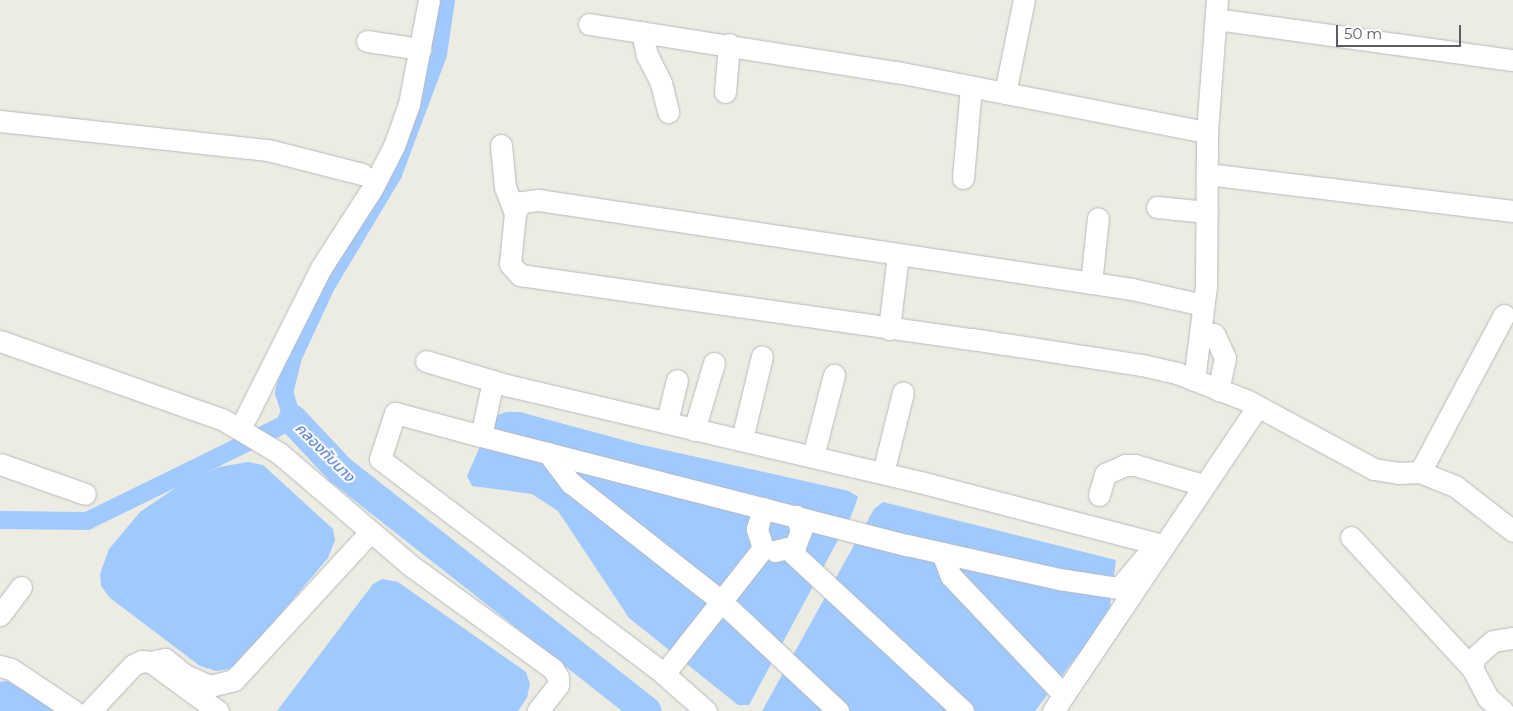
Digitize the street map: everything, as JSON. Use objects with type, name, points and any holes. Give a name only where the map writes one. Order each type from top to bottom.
[{"type":"street","points":[[241,427],[322,268],[381,172],[409,104],[429,0]]},
{"type":"street","points":[[1005,93],[1024,0]]},
{"type":"street","points":[[1194,380],[1203,304],[1208,174],[1207,132],[1214,5],[1513,60]]},
{"type":"street","points":[[589,24],[729,44],[971,86],[1207,132]]},
{"type":"street","points":[[642,32],[647,55],[661,83],[668,112]]},
{"type":"street","points":[[366,42],[420,49]]},
{"type":"street","points":[[725,92],[729,44]]},
{"type":"street","points":[[963,178],[971,86]]},
{"type":"street","points":[[0,121],[268,150],[362,174]]},
{"type":"street","points":[[501,145],[505,187],[516,213]]},
{"type":"street","points":[[1208,174],[1513,211]]},
{"type":"street","points":[[1203,304],[1091,283],[538,200],[521,202],[516,213],[510,264],[520,275],[626,288],[889,329],[1142,365],[1194,380],[1258,406],[1374,470],[1399,473],[1420,472],[1455,486],[1513,531]]},
{"type":"street","points":[[1157,207],[1207,212]]},
{"type":"street","points":[[1091,283],[1098,218]]},
{"type":"street","points":[[889,329],[898,255]]},
{"type":"street","points":[[1420,472],[1504,315]]},
{"type":"street","points":[[1214,334],[1225,358],[1218,390]]},
{"type":"street","points":[[0,341],[241,427],[279,453],[370,532],[553,669],[558,677],[558,686],[538,711]]},
{"type":"street","points":[[742,439],[762,356]]},
{"type":"street","points":[[426,361],[493,381],[667,421],[694,430],[742,439],[884,473],[1159,545]]},
{"type":"street","points":[[694,430],[714,363]]},
{"type":"street","points":[[813,456],[834,375]]},
{"type":"street","points":[[667,421],[677,380]]},
{"type":"street","points":[[481,436],[493,381]]},
{"type":"street","points":[[884,473],[903,392]]},
{"type":"street","points":[[706,711],[664,674],[380,459],[395,413],[942,552],[1059,579],[1119,588],[1159,545],[1203,486],[1258,406]]},
{"type":"street","points":[[548,453],[571,483],[721,601],[838,711]]},
{"type":"street","points":[[0,464],[85,494]]},
{"type":"street","points":[[1099,495],[1106,474],[1125,465],[1135,465],[1203,486]]},
{"type":"street","points":[[763,508],[757,529],[763,548]]},
{"type":"street","points":[[763,548],[776,551],[796,546],[801,531],[796,516]]},
{"type":"street","points":[[90,711],[133,665],[165,659],[185,675],[210,686],[234,680],[370,532]]},
{"type":"street","points":[[1351,537],[1472,668],[1488,698],[1503,711]]},
{"type":"street","points":[[942,552],[951,576],[1059,703],[1121,614],[1159,545]]},
{"type":"street","points":[[664,674],[763,548]]},
{"type":"street","points":[[787,548],[913,661],[963,711]]},
{"type":"street","points":[[0,615],[21,587]]},
{"type":"street","points":[[1472,668],[1475,657],[1493,641],[1513,638]]},
{"type":"street","points":[[151,662],[218,711]]},
{"type":"street","points":[[0,666],[11,669],[74,711]]},
{"type":"water","points":[[506,412],[520,412],[638,444],[849,491],[858,497],[852,514],[749,705],[738,705],[629,618],[558,511],[532,494],[472,486],[467,476],[493,417]]},
{"type":"water","points":[[248,462],[263,465],[333,529],[335,540],[328,558],[240,662],[229,669],[216,671],[200,666],[110,598],[101,586],[100,574],[109,549],[140,512],[184,482],[219,467]]},
{"type":"water","points":[[883,502],[1116,560],[1109,614],[1035,711],[762,711],[874,509]]},
{"type":"water","points":[[382,579],[398,582],[526,672],[530,684],[527,698],[518,711],[277,711],[373,584]]},
{"type":"water","points":[[7,681],[43,701],[55,711],[0,711],[0,682]]},
{"type":"waterway","name":"คลองทับนาง","points":[[0,520],[87,521],[293,420],[284,393],[293,357],[326,286],[393,174],[438,54],[446,0]]},
{"type":"waterway","name":"คลองทับนาง","points":[[293,420],[340,470],[646,711]]}]
